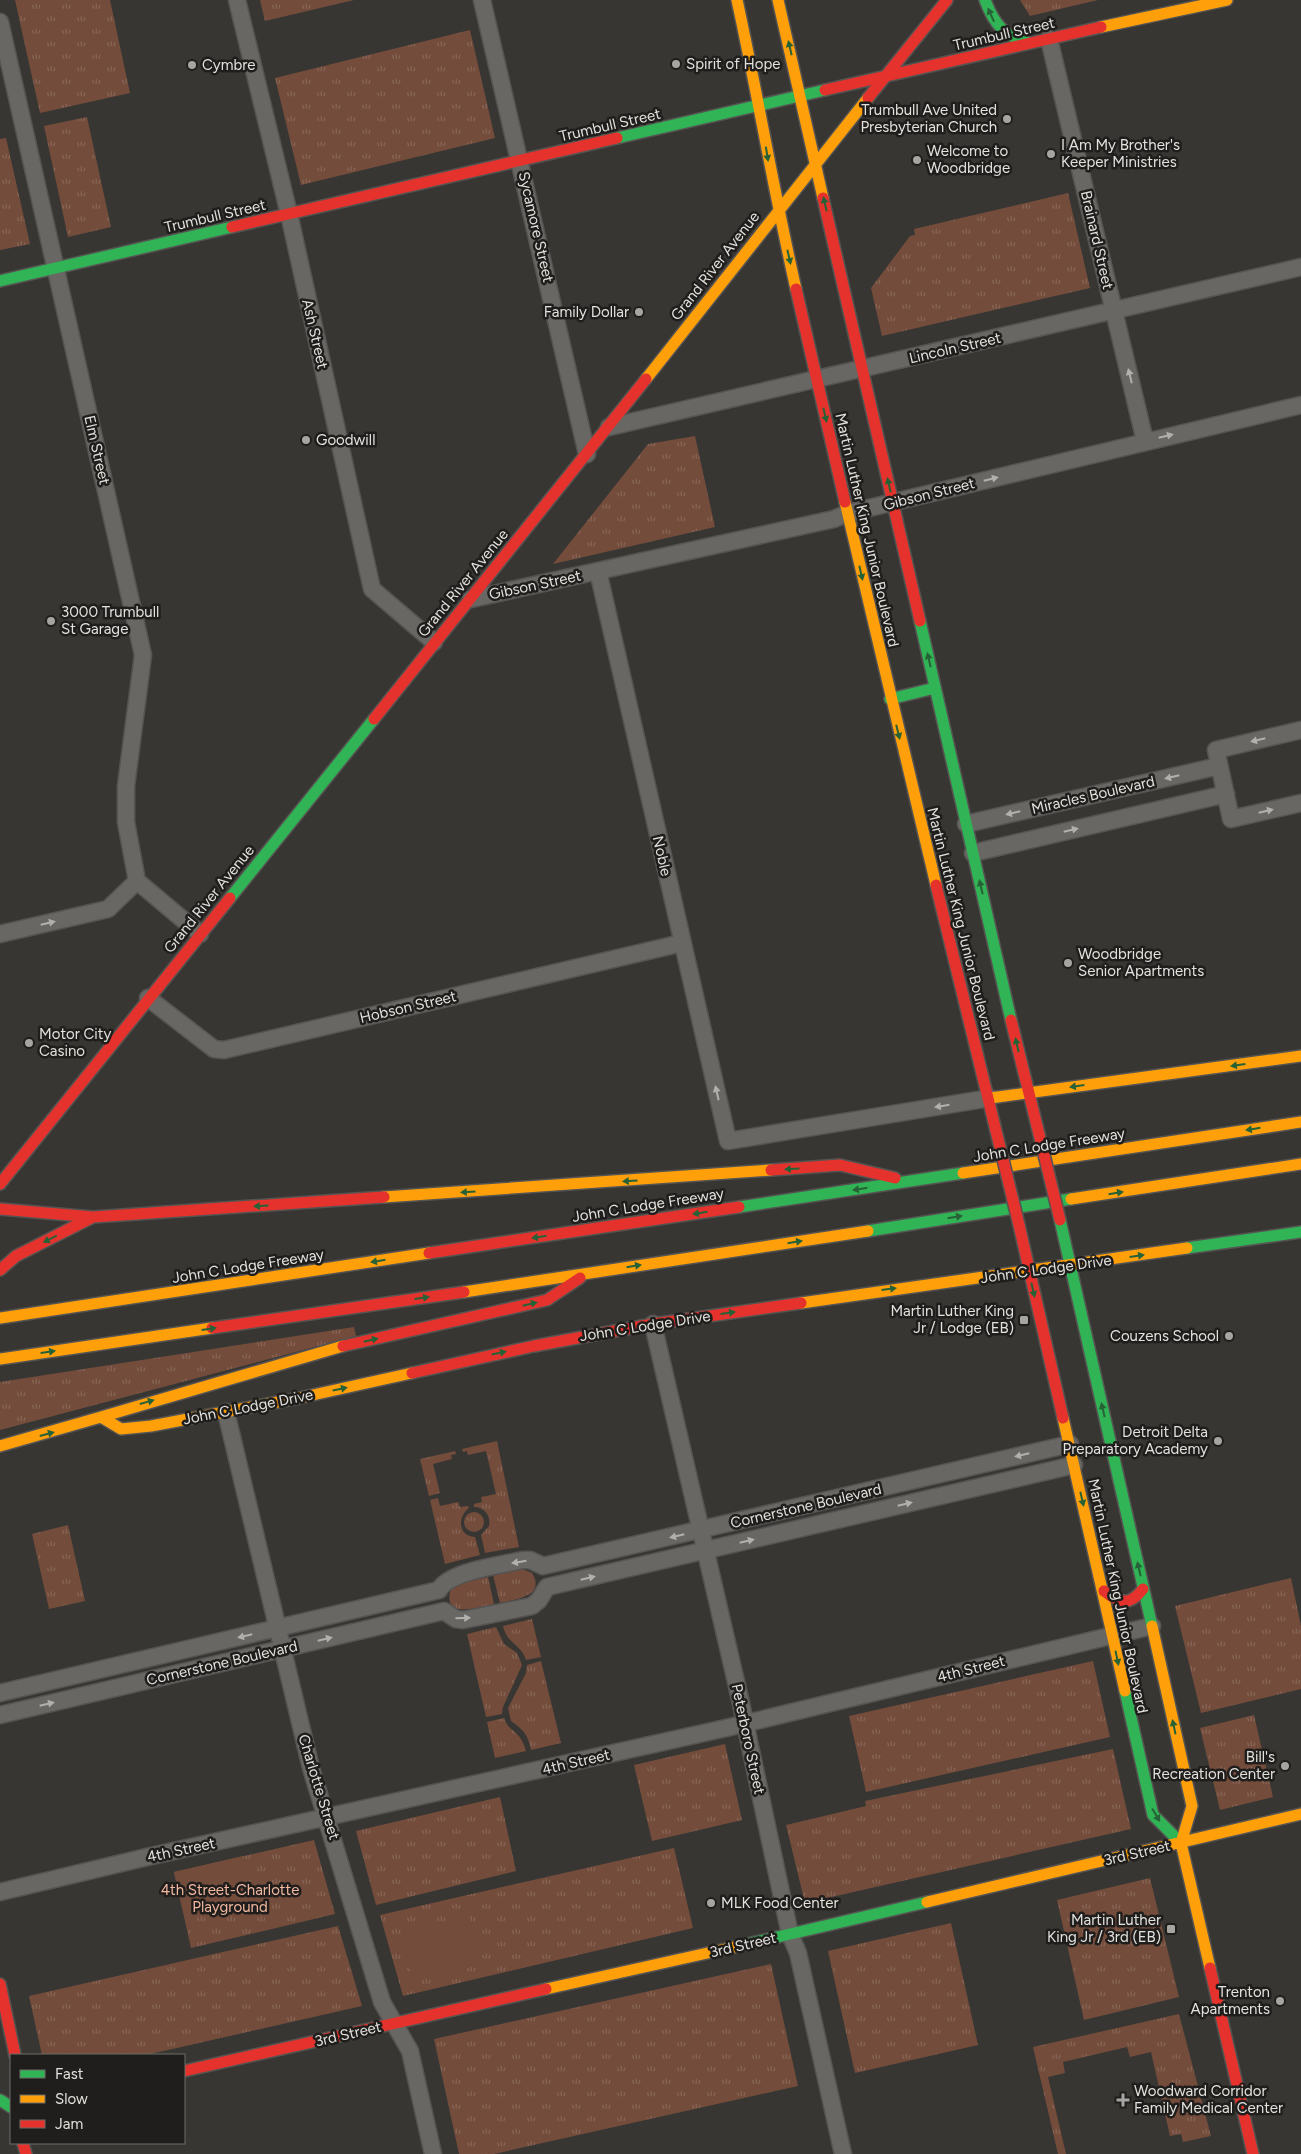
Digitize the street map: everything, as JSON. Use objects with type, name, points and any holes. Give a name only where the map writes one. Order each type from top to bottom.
[{"type":"main road","name":"Martin Luther King Junior Boulevard","points":[[737,0],[760,106],[778,209],[890,698],[990,1098],[996,1131],[1104,1591],[1112,1635],[1153,1815],[1181,1843]]},
{"type":"main road","name":"Martin Luther King Junior Boulevard","points":[[778,0],[1028,1093],[1071,1266],[1192,1806],[1181,1843],[1253,2154]]},
{"type":"main road","name":"Grand River Avenue","points":[[0,1184],[434,642],[609,427],[698,311],[760,236],[778,209],[947,0]]},
{"type":"main road","points":[[985,0],[998,28],[1011,39],[1029,43]]},
{"type":"main road","name":"Trumbull Street","points":[[0,281],[1029,43],[1227,0]]},
{"type":"main road","points":[[890,698],[935,688]]},
{"type":"main road","points":[[990,1098],[1301,1056]]},
{"type":"main road","name":"John C Lodge Freeway","points":[[0,1318],[1301,1122]]},
{"type":"main road","points":[[0,1359],[586,1274],[1301,1164]]},
{"type":"main road","points":[[0,1209],[93,1217],[840,1165],[908,1181]]},
{"type":"main road","points":[[0,1270],[16,1256],[93,1217]]},
{"type":"main road","name":"John C Lodge Drive","points":[[101,1416],[120,1429],[151,1426],[226,1412],[534,1346],[653,1324],[860,1293],[1029,1272],[1301,1232]]},
{"type":"main road","points":[[0,1446],[348,1345],[547,1300],[586,1274]]},
{"type":"main road","points":[[1104,1591],[1122,1604],[1128,1604],[1137,1598],[1144,1589]]},
{"type":"main road","name":"3rd Street","points":[[185,2071],[790,1934],[1301,1814]]},
{"type":"main road","points":[[0,1984],[15,2054]]},
{"type":"street","name":"Ash Street","points":[[237,0],[289,214],[372,589],[434,642]]},
{"type":"street","name":"Sycamore Street","points":[[482,0],[521,161],[587,454]]},
{"type":"street","name":"Elm Street","points":[[0,22],[143,655],[126,786],[126,822],[137,881]]},
{"type":"street","name":"Brainard Street","points":[[1049,39],[1146,441]]},
{"type":"street","name":"Lincoln Street","points":[[609,427],[863,370],[1301,267]]},
{"type":"street","name":"Gibson Street","points":[[470,599],[834,519],[1146,441],[1301,405]]},
{"type":"street","name":"Noble","points":[[598,571],[728,1141],[990,1098]]},
{"type":"street","name":"Miracles Boulevard","points":[[966,824],[1217,758],[1301,730]]},
{"type":"street","points":[[1217,758],[1231,819],[1301,803]]},
{"type":"street","name":"Miracles Boulevard","points":[[973,852],[1226,794]]},
{"type":"street","points":[[0,934],[108,909],[137,881],[200,934]]},
{"type":"street","name":"Hobson Street","points":[[148,998],[214,1048],[224,1050],[682,943]]},
{"type":"street","name":"Peterboro Street","points":[[653,1324],[706,1550],[790,1934],[798,1953],[843,2154]]},
{"type":"street","name":"Charlotte Street","points":[[226,1412],[311,1768],[328,1818],[382,2002],[410,2051],[434,2154]]},
{"type":"street","name":"Cornerstone Boulevard","points":[[0,1693],[440,1590],[442,1584],[454,1576],[523,1560],[530,1560],[543,1566],[1070,1444]]},
{"type":"street","name":"Cornerstone Boulevard","points":[[547,1588],[1074,1465]]},
{"type":"street","points":[[440,1590],[438,1598],[444,1612],[456,1619],[463,1620],[532,1606],[539,1600],[547,1588],[548,1577],[543,1566]]},
{"type":"street","name":"Cornerstone Boulevard","points":[[0,1715],[444,1612]]},
{"type":"street","name":"4th Street","points":[[0,1892],[744,1724],[1152,1626]]},
{"type":"green space","points":[[15,0],[110,0],[130,93],[40,113]]},
{"type":"green space","points":[[260,0],[354,0],[265,21]]},
{"type":"green space","points":[[1020,0],[1098,0],[1030,16]]},
{"type":"green space","points":[[470,30],[495,138],[301,185],[275,78]]},
{"type":"green space","points":[[87,117],[111,227],[68,237],[44,126]]},
{"type":"green space","points":[[6,138],[30,244],[0,250],[0,139]]},
{"type":"green space","points":[[1068,193],[1090,288],[882,336],[871,288],[910,236],[915,235],[914,229]]},
{"type":"green space","points":[[695,436],[715,527],[553,564],[648,444]]},
{"type":"green space","points":[[354,1327],[356,1336],[0,1430],[0,1382]]},
{"type":"green space","points":[[497,1441],[519,1547],[485,1553],[481,1535],[489,1526],[489,1518],[484,1510],[474,1507],[474,1504],[482,1502],[481,1497],[496,1494],[486,1451],[468,1455],[467,1451],[463,1452],[462,1449]]},
{"type":"green space","points":[[455,1451],[456,1454],[451,1455],[452,1459],[433,1464],[440,1493],[429,1496],[420,1459]]},
{"type":"green space","points":[[438,1498],[440,1506],[458,1502],[460,1507],[468,1506],[469,1508],[462,1516],[462,1530],[469,1536],[475,1537],[480,1555],[445,1564],[430,1500]]},
{"type":"green space","points":[[474,1512],[481,1515],[484,1522],[481,1529],[474,1532],[467,1529],[464,1522],[467,1515]]},
{"type":"green space","points":[[68,1525],[85,1601],[49,1609],[32,1534]]},
{"type":"green space","points":[[522,1569],[532,1573],[535,1587],[532,1592],[521,1598],[500,1603],[493,1575]]},
{"type":"green space","points":[[488,1577],[494,1604],[471,1609],[456,1608],[451,1605],[449,1599],[451,1589],[459,1583]]},
{"type":"green space","points":[[1291,1578],[1301,1626],[1301,1689],[1201,1713],[1175,1606]]},
{"type":"green space","points":[[532,1619],[541,1657],[526,1660],[521,1650],[508,1637],[503,1626]]},
{"type":"green space","points":[[496,1627],[504,1644],[517,1653],[522,1665],[503,1707],[502,1714],[486,1717],[467,1634]]},
{"type":"green space","points":[[541,1661],[561,1743],[531,1750],[525,1733],[511,1721],[508,1708],[526,1673],[527,1665]]},
{"type":"green space","points":[[1093,1661],[1110,1737],[866,1792],[849,1716]]},
{"type":"green space","points":[[1254,1715],[1273,1797],[1220,1810],[1200,1728]]},
{"type":"green space","points":[[504,1718],[506,1723],[521,1739],[526,1751],[495,1758],[487,1722]]},
{"type":"green space","points":[[725,1744],[742,1820],[652,1841],[634,1765]]},
{"type":"green space","points":[[1113,1749],[1131,1829],[805,1903],[786,1825],[866,1806],[865,1801]]},
{"type":"green space","points":[[500,1797],[516,1871],[376,1905],[356,1831]]},
{"type":"green space","name":"4th Street-Charlotte Playground","points":[[314,1840],[335,1914],[191,1948],[174,1872]]},
{"type":"green space","points":[[674,1848],[693,1928],[403,1996],[380,1915]]},
{"type":"green space","points":[[243,1856],[252,1896],[183,1912],[174,1872]]},
{"type":"green space","points":[[1150,1878],[1179,1997],[1084,2020],[1057,1900]]},
{"type":"green space","points":[[470,1917],[480,1965],[413,1980],[403,1931]]},
{"type":"green space","points":[[951,1923],[978,2045],[855,2073],[828,1951]]},
{"type":"green space","points":[[338,1926],[362,2006],[150,2054],[42,2054],[29,1996]]},
{"type":"green space","points":[[771,1964],[798,2086],[494,2154],[459,2154],[434,2039]]},
{"type":"green space","points":[[1179,2014],[1211,2136],[1183,2142],[1181,2134],[1170,2136],[1151,2052],[1130,2057],[1127,2047],[1063,2062],[1065,2073],[1048,2077],[1066,2154],[1058,2154],[1033,2047]]},
{"type":"traffic: fast","points":[[985,0],[992,16],[1006,33],[1029,43]]},
{"type":"traffic: fast","points":[[617,138],[825,90]]},
{"type":"traffic: fast","points":[[0,281],[232,227]]},
{"type":"traffic: fast","points":[[920,621],[1011,1020]]},
{"type":"traffic: fast","points":[[890,699],[935,688]]},
{"type":"traffic: fast","points":[[230,898],[374,719]]},
{"type":"traffic: fast","points":[[739,1207],[963,1173]]},
{"type":"traffic: fast","points":[[868,1231],[1071,1199]]},
{"type":"traffic: fast","points":[[1060,1220],[1152,1626]]},
{"type":"traffic: fast","points":[[1187,1248],[1301,1232]]},
{"type":"traffic: fast","points":[[1125,1691],[1153,1815],[1181,1843]]},
{"type":"traffic: fast","points":[[739,1946],[927,1902]]},
{"type":"traffic: fast","points":[[0,2100],[10,2106]]},
{"type":"traffic: slow","points":[[737,0],[796,289]]},
{"type":"traffic: slow","points":[[778,0],[823,198]]},
{"type":"traffic: slow","points":[[1101,27],[1227,0]]},
{"type":"traffic: slow","points":[[646,379],[868,98]]},
{"type":"traffic: slow","points":[[845,502],[936,885]]},
{"type":"traffic: slow","points":[[990,1098],[1301,1056]]},
{"type":"traffic: slow","points":[[963,1173],[1301,1122]]},
{"type":"traffic: slow","points":[[1071,1199],[1301,1164]]},
{"type":"traffic: slow","points":[[384,1197],[771,1170]]},
{"type":"traffic: slow","points":[[464,1292],[868,1231]]},
{"type":"traffic: slow","points":[[801,1303],[1187,1248]]},
{"type":"traffic: slow","points":[[0,1318],[429,1253]]},
{"type":"traffic: slow","points":[[0,1359],[212,1328]]},
{"type":"traffic: slow","points":[[101,1417],[343,1346]]},
{"type":"traffic: slow","points":[[101,1417],[121,1429],[151,1426],[299,1398],[412,1373]]},
{"type":"traffic: slow","points":[[0,1446],[101,1417]]},
{"type":"traffic: slow","points":[[1063,1418],[1125,1691]]},
{"type":"traffic: slow","points":[[1152,1626],[1192,1806],[1181,1843],[1210,1968]]},
{"type":"traffic: slow","points":[[927,1902],[1301,1814]]},
{"type":"traffic: slow","points":[[546,1989],[739,1946]]},
{"type":"traffic: jam","points":[[868,98],[947,0]]},
{"type":"traffic: jam","points":[[825,90],[1101,27]]},
{"type":"traffic: jam","points":[[232,227],[617,138]]},
{"type":"traffic: jam","points":[[823,198],[920,621]]},
{"type":"traffic: jam","points":[[796,289],[845,502]]},
{"type":"traffic: jam","points":[[374,719],[646,379]]},
{"type":"traffic: jam","points":[[936,885],[996,1131]]},
{"type":"traffic: jam","points":[[0,1184],[230,898]]},
{"type":"traffic: jam","points":[[1011,1020],[1037,1126]]},
{"type":"traffic: jam","points":[[1037,1126],[1060,1220]]},
{"type":"traffic: jam","points":[[996,1131],[1019,1225]]},
{"type":"traffic: jam","points":[[771,1170],[840,1165],[895,1178]]},
{"type":"traffic: jam","points":[[0,1209],[93,1217],[384,1197]]},
{"type":"traffic: jam","points":[[429,1253],[739,1207]]},
{"type":"traffic: jam","points":[[0,1270],[16,1256],[93,1217]]},
{"type":"traffic: jam","points":[[1019,1225],[1063,1418]]},
{"type":"traffic: jam","points":[[343,1346],[547,1300],[580,1278]]},
{"type":"traffic: jam","points":[[212,1328],[464,1292]]},
{"type":"traffic: jam","points":[[412,1373],[534,1346],[653,1324],[801,1303]]},
{"type":"traffic: jam","points":[[1104,1591],[1115,1599],[1129,1601],[1143,1589]]},
{"type":"traffic: jam","points":[[1210,1968],[1253,2154]]},
{"type":"traffic: jam","points":[[0,1984],[15,2054]]},
{"type":"traffic: jam","points":[[185,2071],[546,1989]]},
{"type":"traffic: jam","points":[[23,2144],[26,2154]]},
{"type":"place","name":"Spirit of Hope","points":[[676,64]]},
{"type":"place","name":"Cymbre","points":[[192,65]]},
{"type":"place","name":"Trumbull Ave United Presbyterian Church","points":[[1007,119]]},
{"type":"place","name":"I Am My Brother's Keeper Ministries","points":[[1051,154]]},
{"type":"place","name":"Welcome to Woodbridge","points":[[917,160]]},
{"type":"place","name":"Family Dollar","points":[[639,312]]},
{"type":"place","name":"Goodwill","points":[[306,440]]},
{"type":"place","name":"3000 Trumbull St Garage","points":[[51,621]]},
{"type":"place","name":"Woodbridge Senior Apartments","points":[[1068,963]]},
{"type":"place","name":"Motor City Casino","points":[[29,1043]]},
{"type":"place","name":"Martin Luther King Jr / Lodge (EB)","points":[[1024,1320]]},
{"type":"place","name":"Couzens School","points":[[1229,1336]]},
{"type":"place","name":"Detroit Delta Preparatory Academy","points":[[1218,1441]]},
{"type":"place","name":"Bill's Recreation Center","points":[[1285,1766]]},
{"type":"place","name":"MLK Food Center","points":[[711,1903]]},
{"type":"place","name":"Martin Luther King Jr / 3rd (EB)","points":[[1171,1929]]},
{"type":"place","name":"Trenton Apartments","points":[[1280,2001]]},
{"type":"place","name":"Woodward Corridor Family Medical Center","points":[[1123,2100]]}]
